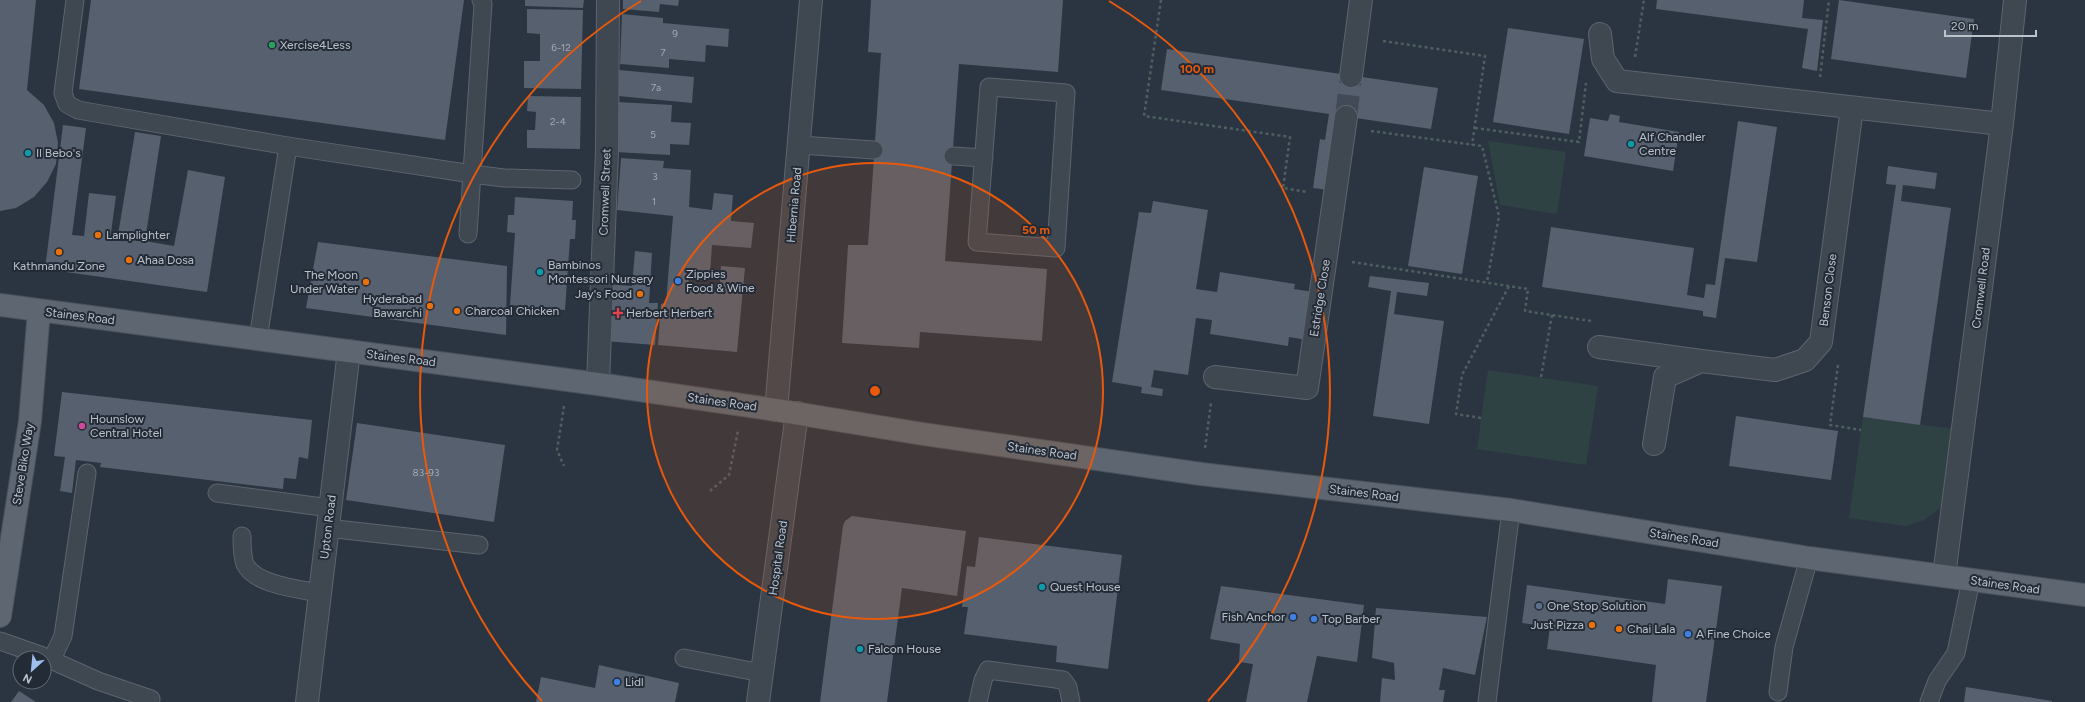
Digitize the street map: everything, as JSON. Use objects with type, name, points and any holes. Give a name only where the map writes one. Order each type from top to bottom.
[{"type":"main road","name":"Staines Road","points":[[0,305],[598,384],[797,413],[923,434],[1200,474],[1511,510],[1809,558],[2085,595]]},
{"type":"main road","name":"Steve Biko Way","points":[[1,609],[30,421],[39,311]]},
{"type":"street","name":"Cromwell Street","points":[[598,384],[607,151],[608,0]]},
{"type":"street","name":"Hibernia Road","points":[[776,410],[800,145],[811,0]]},
{"type":"street","points":[[1350,76],[1361,0]]},
{"type":"street","name":"Cromwell Road","points":[[1944,576],[2002,124],[2015,0]]},
{"type":"street","points":[[1600,34],[1602,59],[1624,82],[2002,124]]},
{"type":"street","name":"Benson Close","points":[[1599,347],[1775,370],[1805,360],[1821,342],[1852,108]]},
{"type":"street","name":"Estridge Close","points":[[1215,377],[1307,388],[1345,122]]},
{"type":"street","name":"Upton Road","points":[[307,702],[349,351]]},
{"type":"street","points":[[1654,444],[1665,377],[1701,361]]},
{"type":"street","name":"Hospital Road","points":[[758,702],[797,413]]},
{"type":"lane","points":[[75,0],[63,93],[67,104],[78,110],[288,146],[472,174],[504,178],[572,180]]},
{"type":"lane","points":[[468,234],[483,4],[481,0]]},
{"type":"lane","points":[[989,87],[1066,93],[1056,248],[977,242],[984,158],[989,87]]},
{"type":"lane","points":[[800,145],[874,150]]},
{"type":"lane","points":[[258,339],[288,146]]},
{"type":"lane","points":[[953,156],[984,158]]},
{"type":"lane","points":[[52,659],[64,636],[87,473]]},
{"type":"lane","points":[[217,493],[329,518],[480,545]]},
{"type":"lane","points":[[1487,702],[1511,510]]},
{"type":"lane","points":[[242,536],[246,565],[260,578],[270,582],[319,593]]},
{"type":"lane","points":[[1778,692],[1784,647],[1809,558]]},
{"type":"lane","points":[[1928,702],[1937,681],[1956,653],[1971,580]]},
{"type":"lane","points":[[0,641],[23,650]]},
{"type":"lane","points":[[684,658],[762,672]]},
{"type":"lane","points":[[52,661],[98,681],[151,699]]},
{"type":"lane","points":[[978,702],[983,680],[988,670],[1063,680],[1068,687],[1071,702]]},
{"type":"path","points":[[1161,0],[1144,116],[1290,137],[1283,188],[1335,196]]},
{"type":"path","points":[[1475,128],[1579,142],[1587,77],[1624,82],[1644,0]]},
{"type":"path","points":[[1817,104],[1829,0]]},
{"type":"path","points":[[1356,37],[1485,56],[1472,145]]},
{"type":"path","points":[[1345,122],[1482,146],[1499,216],[1487,282]]},
{"type":"path","points":[[1326,258],[1528,289],[1525,311],[1594,321],[1591,346],[1599,347]]},
{"type":"path","points":[[1481,418],[1456,414],[1462,375],[1509,286]]},
{"type":"path","points":[[1541,377],[1552,315]]},
{"type":"path","points":[[1821,342],[1841,345],[1830,425],[1861,430]]},
{"type":"path","points":[[1200,474],[1215,377]]},
{"type":"path","points":[[564,466],[557,450],[568,380]]},
{"type":"path","points":[[710,491],[730,475],[743,405]]},
{"type":"green space","points":[[1488,141],[1566,152],[1557,214],[1500,205]]},
{"type":"green space","points":[[1488,370],[1598,386],[1586,465],[1477,449]]},
{"type":"green space","points":[[1863,417],[1956,429],[1947,497],[1939,509],[1924,520],[1906,526],[1849,518]]},
{"type":"building","name":"Il Bebo's","points":[[0,0],[36,0],[27,90],[44,105],[54,123],[58,143],[56,164],[47,182],[34,197],[16,208],[0,211]]},
{"type":"building","name":"Xercise4Less","points":[[91,0],[464,0],[445,140],[79,89]]},
{"type":"building","points":[[525,0],[584,0],[583,8],[525,6]]},
{"type":"building","points":[[623,0],[679,0],[678,6],[660,4],[659,12],[623,9]]},
{"type":"building","points":[[871,0],[1063,0],[1058,72],[959,64],[945,261],[1047,269],[1042,341],[920,332],[919,348],[842,343],[848,245],[868,245],[881,53],[868,52]]},
{"type":"building","points":[[1657,0],[1804,0],[1802,18],[1823,20],[1817,71],[1802,68],[1808,29],[1656,9]]},
{"type":"building","points":[[1839,0],[1974,19],[1966,78],[1831,59]]},
{"type":"building","points":[[527,9],[583,10],[581,89],[524,88],[524,61],[540,61],[540,34],[527,33]]},
{"type":"building","points":[[622,14],[663,18],[663,23],[729,29],[728,47],[706,45],[705,62],[669,59],[669,68],[620,64]]},
{"type":"building","points":[[1508,28],[1584,39],[1569,134],[1493,122]]},
{"type":"building","points":[[1167,49],[1438,88],[1431,129],[1335,115],[1331,141],[1336,142],[1329,190],[1313,188],[1320,139],[1325,140],[1329,114],[1161,90]]},
{"type":"building","points":[[619,70],[694,77],[692,103],[618,96]]},
{"type":"building","points":[[528,96],[581,97],[580,149],[527,148],[527,130],[535,130],[536,112],[527,111]]},
{"type":"building","points":[[617,102],[672,105],[671,122],[691,123],[689,145],[670,144],[670,155],[615,152]]},
{"type":"building","name":"Alf Chandler Centre","points":[[1610,114],[1620,116],[1619,122],[1679,132],[1673,171],[1584,156],[1590,118],[1608,121]]},
{"type":"building","points":[[1738,121],[1777,127],[1757,262],[1725,258],[1716,318],[1703,316],[1703,311],[1542,287],[1551,227],[1694,248],[1687,295],[1704,298],[1706,284],[1715,285]]},
{"type":"building","points":[[63,125],[86,128],[72,235],[84,236],[89,193],[116,196],[110,240],[117,241],[135,132],[161,136],[145,241],[174,246],[188,170],[225,177],[207,292],[45,269]]},
{"type":"building","points":[[621,158],[664,161],[663,168],[691,170],[689,207],[712,210],[714,193],[733,195],[731,221],[754,223],[751,248],[712,245],[710,275],[689,273],[688,290],[719,292],[721,266],[745,268],[737,352],[658,345],[661,304],[666,303],[673,216],[617,210]]},
{"type":"building","points":[[1888,166],[1937,173],[1935,189],[1903,185],[1901,201],[1951,208],[1920,425],[1863,417],[1896,185],[1886,184]]},
{"type":"building","points":[[1424,167],[1478,176],[1462,274],[1408,266]]},
{"type":"building","name":"Bambinos Montessori Nursery","points":[[515,197],[573,201],[572,220],[576,220],[575,239],[570,239],[565,310],[551,309],[551,315],[520,314],[520,306],[510,305],[515,233],[507,232],[508,215],[514,215]]},
{"type":"building","points":[[1153,201],[1208,210],[1196,289],[1217,292],[1220,272],[1295,284],[1294,289],[1314,292],[1307,340],[1289,337],[1288,346],[1210,334],[1212,320],[1196,318],[1188,375],[1154,370],[1151,387],[1163,389],[1162,396],[1141,393],[1142,387],[1112,382],[1139,212],[1151,213]]},
{"type":"building","points":[[318,242],[507,266],[506,335],[306,308]]},
{"type":"building","points":[[635,251],[652,253],[649,303],[658,303],[655,345],[604,341],[606,284],[632,286]]},
{"type":"building","points":[[1370,276],[1429,283],[1427,296],[1397,292],[1394,314],[1444,321],[1429,424],[1373,416],[1391,291],[1368,287]]},
{"type":"building","points":[[62,392],[312,420],[308,459],[299,457],[296,479],[284,478],[283,489],[100,467],[101,463],[76,460],[72,493],[60,491],[65,457],[54,456]]},
{"type":"building","points":[[1736,416],[1838,431],[1831,480],[1729,466]]},
{"type":"building","points":[[357,423],[505,445],[494,522],[346,500]]},
{"type":"building","name":"Falcon House","points":[[852,516],[966,531],[957,596],[902,588],[887,702],[820,702],[843,526],[845,521]]},
{"type":"building","name":"Quest House","points":[[979,537],[1122,555],[1108,669],[1056,662],[1057,646],[964,634],[968,607],[962,607],[967,566],[975,567]]},
{"type":"building","points":[[1668,579],[1722,586],[1706,702],[1652,702],[1656,665],[1547,649],[1550,627],[1522,623],[1527,585],[1665,604]]},
{"type":"building","points":[[1221,586],[1364,605],[1357,662],[1317,656],[1307,702],[1246,702],[1253,664],[1239,662],[1240,644],[1210,639]]},
{"type":"building","points":[[1376,608],[1487,617],[1475,675],[1443,668],[1439,690],[1445,690],[1443,702],[1380,702],[1382,678],[1395,680],[1394,663],[1372,658]]},
{"type":"building","name":"Lidl","points":[[599,665],[679,683],[675,702],[536,702],[541,677],[595,688]]},
{"type":"building","points":[[1966,687],[2052,701],[2052,702],[1964,702]]},
{"type":"building","points":[[19,691],[36,702],[11,702]]},
{"type":"tunnel","points":[[1346,117],[1351,76]]},
{"type":"place","name":"Xercise4Less","points":[[272,45]]},
{"type":"place","name":"Alf Chandler Centre","points":[[1631,144]]},
{"type":"place","name":"Il Bebo's","points":[[28,153]]},
{"type":"place","name":"Lamplighter","points":[[98,235]]},
{"type":"place","name":"Kathmandu Zone","points":[[59,252]]},
{"type":"place","name":"Ahaa Dosa","points":[[129,260]]},
{"type":"place","name":"Bambinos Montessori Nursery","points":[[540,272]]},
{"type":"place","name":"Zippies Food & Wine","points":[[678,281]]},
{"type":"place","name":"The Moon Under Water","points":[[366,282]]},
{"type":"place","name":"Jay's Food","points":[[640,294]]},
{"type":"place","name":"Hyderabad Bawarchi","points":[[430,306]]},
{"type":"place","name":"Charcoal Chicken","points":[[457,311]]},
{"type":"place","name":"Herbert Herbert","points":[[618,313]]},
{"type":"place","name":"Hounslow Central Hotel","points":[[82,426]]},
{"type":"place","name":"Quest House","points":[[1042,587]]},
{"type":"place","name":"One Stop Solution","points":[[1539,606]]},
{"type":"place","name":"Fish Anchor","points":[[1293,617]]},
{"type":"place","name":"Top Barber","points":[[1314,619]]},
{"type":"place","name":"Just Pizza","points":[[1592,625]]},
{"type":"place","name":"Chai Lala","points":[[1619,629]]},
{"type":"place","name":"A Fine Choice","points":[[1688,634]]},
{"type":"place","name":"Falcon House","points":[[860,649]]},
{"type":"place","name":"Lidl","points":[[617,682]]}]
